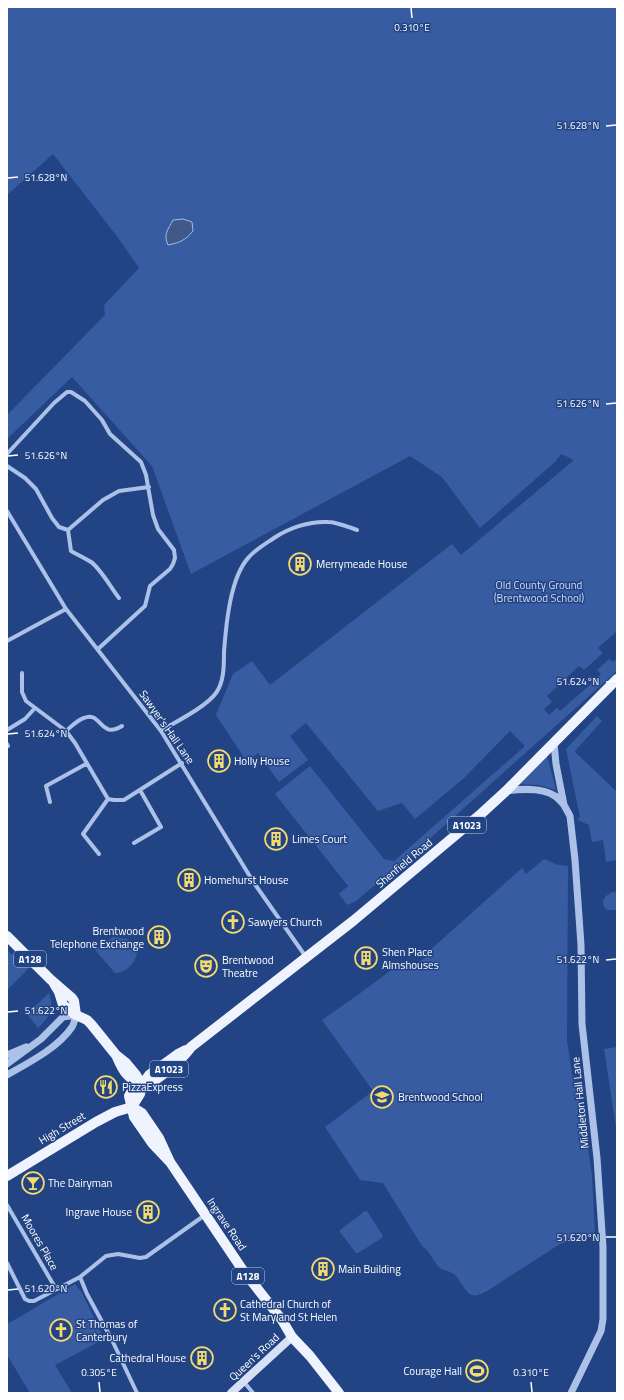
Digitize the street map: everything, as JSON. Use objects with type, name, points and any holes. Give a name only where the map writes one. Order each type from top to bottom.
[{"type":"main road","name":"Shenfield Road","points":[[142,1085],[152,1082],[182,1058],[191,1048],[399,883],[506,791],[617,679]]},
{"type":"main road","name":"A128","points":[[7,936],[74,1001],[76,1015]]},
{"type":"main road","points":[[76,1015],[87,1020],[116,1055],[126,1063],[136,1075],[142,1085],[140,1094],[132,1107]]},
{"type":"main road","name":"Shenfield Road","points":[[142,1085],[149,1075],[178,1054],[191,1048]]},
{"type":"main road","points":[[116,1055],[121,1067],[129,1078],[142,1085]]},
{"type":"main road","name":"Ingrave Road","points":[[132,1107],[142,1113],[159,1138],[170,1162],[242,1269],[282,1320],[292,1337],[310,1356],[339,1393]]},
{"type":"main road","name":"High Street","points":[[7,1176],[96,1122],[116,1112],[132,1107]]},
{"type":"main road","name":"Queen's Road","points":[[231,1393],[292,1337]]},
{"type":"street","points":[[7,454],[54,403],[67,392],[70,392],[85,400],[102,420],[110,434],[141,462],[149,487],[151,505],[158,529],[174,550],[174,564],[150,586],[145,606],[98,649]]},
{"type":"street","points":[[7,466],[25,478],[36,489],[52,518],[59,527],[68,530]]},
{"type":"street","points":[[68,530],[103,500],[119,492],[149,487]]},
{"type":"street","name":"Sawyer's Hall Lane","points":[[7,511],[66,608],[160,731],[182,763],[254,883],[306,958]]},
{"type":"street","points":[[160,731],[208,701],[216,693],[223,673],[228,609],[238,577],[243,565],[249,557],[278,535],[307,524],[329,522],[357,530]]},
{"type":"street","points":[[68,530],[71,551],[92,562],[119,598]]},
{"type":"street","points":[[7,640],[66,608]]},
{"type":"street","points":[[22,673],[22,692],[26,700],[66,731],[108,799],[124,800],[182,763]]},
{"type":"street","points":[[7,730],[25,719],[35,708]]},
{"type":"street","points":[[66,731],[84,717],[96,718],[104,728],[111,730],[122,726]]},
{"type":"street","name":"Middleton Hall Lane","points":[[554,743],[556,764],[564,805],[570,816],[575,860],[581,945],[582,1024],[597,1158],[603,1247],[603,1319],[601,1331],[571,1393]]},
{"type":"street","points":[[50,802],[46,786],[86,764]]},
{"type":"street","points":[[134,843],[161,827],[140,790]]},
{"type":"street","points":[[506,791],[539,790],[553,795],[564,805]]},
{"type":"street","points":[[99,854],[83,834],[108,799]]},
{"type":"street","points":[[7,1064],[36,1043],[63,1017],[76,1015],[72,1026],[51,1047],[35,1059],[7,1075]]},
{"type":"street","points":[[7,1055],[36,1043]]},
{"type":"street","name":"Moores Place","points":[[7,1205],[56,1289]]},
{"type":"street","points":[[7,1264],[27,1300],[34,1301],[80,1277],[106,1256],[118,1254],[140,1258],[146,1257],[206,1214]]},
{"type":"street","points":[[80,1277],[87,1294],[112,1340],[137,1393]]},
{"type":"street","points":[[244,1382],[253,1393]]},
{"type":"green space","name":"Old County Ground (Brentwood School)","points":[[7,7],[617,7],[617,631],[598,648],[603,653],[584,670],[579,666],[547,696],[552,702],[544,709],[549,715],[557,708],[560,711],[592,683],[587,678],[590,676],[594,680],[601,674],[597,670],[609,659],[613,662],[617,659],[617,671],[426,842],[356,901],[347,905],[339,894],[348,886],[275,794],[310,766],[384,859],[394,861],[525,746],[510,731],[464,778],[415,819],[402,803],[378,811],[306,723],[290,736],[308,760],[279,782],[258,753],[247,762],[216,715],[233,674],[252,661],[270,685],[452,544],[461,555],[574,460],[561,454],[556,461],[480,528],[442,477],[410,456],[191,574],[152,466],[72,377],[7,439],[7,415],[105,315],[104,305],[139,268],[119,239],[53,154],[7,195]]},
{"type":"green space","points":[[597,716],[602,721],[575,752],[617,792],[617,860],[606,862],[603,840],[592,842],[589,825],[577,820],[580,817],[566,749]]},
{"type":"green space","points":[[547,756],[556,790],[539,785],[520,784]]},
{"type":"green space","points":[[544,859],[558,865],[568,866],[567,1040],[572,1075],[583,1115],[587,1141],[592,1176],[595,1233],[560,1244],[487,1291],[480,1294],[471,1295],[454,1274],[438,1266],[422,1246],[383,1183],[360,1180],[325,1127],[373,1091],[322,1020],[402,962],[408,969],[429,955],[428,952],[522,868],[526,874]]},
{"type":"green space","points":[[612,892],[617,892],[617,910],[608,910],[604,907],[603,901],[606,896]]},
{"type":"green space","points":[[113,937],[128,939],[137,951],[137,955],[133,963],[127,969],[119,973],[115,973],[95,950]]},
{"type":"green space","points":[[8,951],[28,969],[8,989],[7,952]]},
{"type":"green space","points":[[49,993],[51,998],[50,1012],[38,1028],[27,1014]]},
{"type":"green space","points":[[617,1047],[617,1134],[604,1049]]},
{"type":"green space","points":[[367,1211],[383,1236],[356,1253],[340,1230]]},
{"type":"green space","points":[[75,1284],[82,1293],[104,1339],[55,1365],[72,1393],[30,1393],[7,1355],[7,1324]]},
{"type":"shaded area","points":[[183,219],[192,222],[193,231],[182,241],[168,245],[166,235],[173,220]]},
{"type":"place","name":"Merrymeade House","points":[[300,564]]},
{"type":"place","name":"Holly House","points":[[219,761]]},
{"type":"place","name":"Limes Court","points":[[276,839]]},
{"type":"place","name":"Homehurst House","points":[[189,880]]},
{"type":"place","name":"Sawyers Church","points":[[233,922]]},
{"type":"place","name":"Brentwood Telephone Exchange","points":[[159,937]]},
{"type":"place","name":"Shen Place Almshouses","points":[[366,958]]},
{"type":"place","name":"Brentwood Theatre","points":[[206,966]]},
{"type":"place","name":"PizzaExpress","points":[[106,1087]]},
{"type":"place","name":"Brentwood School","points":[[382,1097]]},
{"type":"place","name":"The Dairyman","points":[[33,1183]]},
{"type":"place","name":"Ingrave House","points":[[148,1212]]},
{"type":"place","name":"Main Building","points":[[323,1269]]},
{"type":"place","name":"Cathedral Church of St Mary and St Helen","points":[[225,1310]]},
{"type":"place","name":"St Thomas of Canterbury","points":[[61,1330]]},
{"type":"place","name":"Cathedral House","points":[[202,1358]]},
{"type":"place","name":"Courage Hall","points":[[477,1371]]}]
